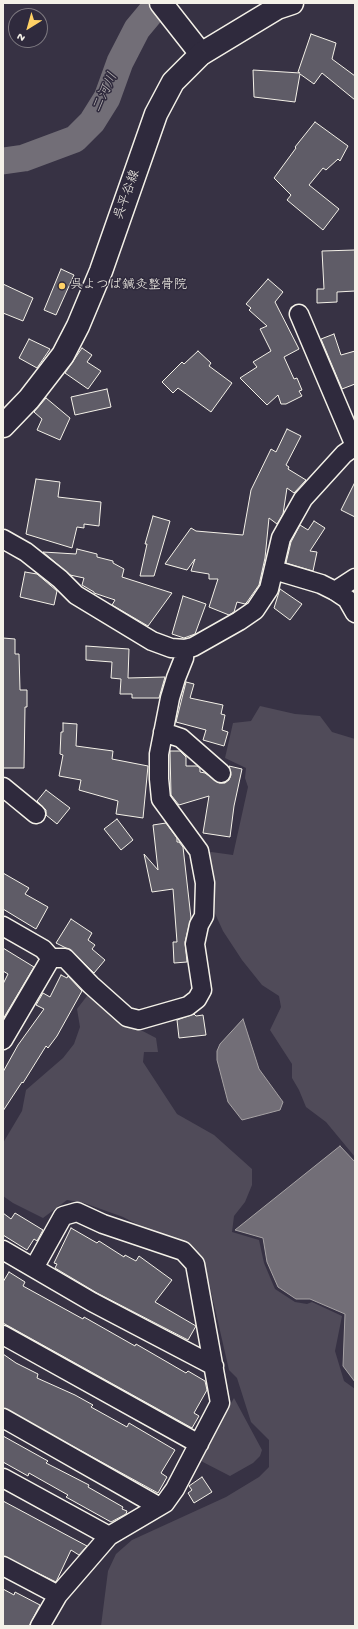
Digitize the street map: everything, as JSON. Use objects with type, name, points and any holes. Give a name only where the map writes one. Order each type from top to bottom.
[{"type":"main road","points":[[161,3],[196,48]]},
{"type":"main road","name":"呉平谷線","points":[[3,426],[28,399],[63,355],[78,326],[101,271],[156,114],[173,82],[196,48],[277,8],[292,3]]},
{"type":"street","points":[[3,539],[26,552],[60,579],[76,595],[152,641],[171,648],[185,649],[193,647],[239,621],[255,610],[269,589],[281,538],[303,499],[344,454],[355,446],[299,314]]},
{"type":"street","points":[[274,570],[321,584],[335,591],[347,599],[355,614]]},
{"type":"street","points":[[335,591],[355,578]]},
{"type":"street","points":[[51,958],[65,958],[91,985],[127,1017],[139,1020],[188,1006],[197,999],[202,990],[194,944],[199,925],[204,916],[205,883],[199,851],[161,799],[159,754],[170,698],[184,658],[185,649]]},
{"type":"street","points":[[163,732],[181,738],[221,772]]},
{"type":"street","points":[[3,787],[36,814]]},
{"type":"street","points":[[3,926],[44,949],[51,958]]},
{"type":"street","points":[[5,1034],[51,958]]},
{"type":"street","points":[[34,1268],[63,1216],[77,1212],[103,1224],[183,1251],[195,1264],[220,1403],[175,1489],[165,1503],[109,1536],[58,1595],[40,1626]]},
{"type":"street","points":[[3,1250],[92,1302],[214,1366]]},
{"type":"street","points":[[3,1335],[199,1444]]},
{"type":"street","points":[[3,1418],[158,1506]]},
{"type":"street","points":[[3,1478],[109,1536]]},
{"type":"street","points":[[3,1566],[58,1595]]},
{"type":"shaded area","points":[[260,706],[295,714],[320,716],[332,732],[355,739],[355,1157],[326,1122],[306,1107],[292,1078],[292,1064],[270,1030],[281,1007],[279,996],[262,985],[242,960],[223,931],[212,907],[204,851],[233,855],[248,787],[245,778],[246,768],[225,758],[233,723],[251,721]]},
{"type":"shaded area","points":[[90,992],[133,1026],[156,1038],[158,1052],[144,1052],[143,1062],[177,1114],[214,1135],[252,1169],[252,1185],[245,1202],[234,1216],[232,1232],[259,1240],[264,1263],[275,1289],[295,1302],[307,1304],[312,1302],[342,1316],[335,1351],[344,1381],[355,1389],[355,1626],[101,1626],[108,1571],[116,1554],[132,1540],[226,1497],[259,1477],[269,1467],[269,1440],[251,1422],[237,1378],[229,1370],[204,1261],[195,1249],[178,1245],[123,1217],[84,1203],[67,1200],[43,1218],[13,1203],[3,1196],[3,1143],[22,1111],[26,1090],[63,1058],[74,1044],[80,1027],[77,1009]]},
{"type":"shaded area","points":[[243,1019],[259,1069],[283,1102],[280,1110],[242,1120],[228,1102],[217,1060],[217,1051],[220,1044]]},
{"type":"shaded area","points":[[340,1146],[355,1162],[355,1382],[343,1366],[345,1314],[310,1299],[296,1299],[278,1287],[267,1262],[263,1238],[235,1230]]},
{"type":"shaded area","points":[[234,1398],[262,1450],[260,1456],[253,1463],[230,1476],[199,1460]]},
{"type":"building","points":[[311,34],[336,43],[332,59],[355,76],[355,100],[322,73],[314,84],[300,74],[295,102],[254,97],[253,70],[300,73],[298,72]]},
{"type":"building","points":[[315,122],[348,146],[340,161],[338,159],[326,170],[323,168],[309,185],[339,209],[323,230],[287,200],[291,195],[274,178],[296,148],[295,147]]},
{"type":"building","points":[[355,250],[355,291],[337,292],[337,302],[317,303],[317,289],[324,289],[322,251]]},
{"type":"building","points":[[61,269],[74,275],[56,315],[44,310]]},
{"type":"building","points":[[268,279],[283,292],[275,302],[299,349],[284,357],[294,379],[297,378],[302,390],[299,391],[302,396],[286,404],[281,404],[278,395],[267,405],[240,378],[257,367],[253,362],[271,351],[260,329],[267,326],[249,310],[251,308],[246,304]]},
{"type":"building","points":[[3,284],[33,298],[23,321],[3,313]]},
{"type":"building","points":[[334,334],[341,355],[355,351],[355,384],[342,389],[321,339]]},
{"type":"building","points":[[29,339],[50,349],[37,368],[19,358]]},
{"type":"building","points":[[82,348],[92,355],[87,362],[101,371],[88,389],[65,373]]},
{"type":"building","points":[[198,351],[211,363],[209,366],[232,383],[211,412],[178,388],[173,393],[162,382],[182,362],[184,364]]},
{"type":"building","points":[[107,389],[111,407],[75,415],[71,397]]},
{"type":"building","points":[[46,398],[70,418],[60,440],[37,430],[42,419],[34,412]]},
{"type":"building","points":[[287,429],[301,436],[286,465],[289,467],[288,469],[306,480],[294,493],[287,488],[283,514],[277,524],[269,518],[265,558],[259,585],[245,604],[237,602],[234,612],[229,615],[209,607],[218,579],[209,579],[209,574],[191,571],[195,559],[187,570],[165,564],[191,528],[196,531],[243,535],[251,490],[271,449],[276,452]]},
{"type":"building","points":[[36,479],[60,482],[58,497],[101,502],[99,526],[84,524],[84,528],[77,527],[72,548],[26,534]]},
{"type":"building","points":[[355,482],[355,517],[341,510]]},
{"type":"building","points":[[153,516],[170,521],[154,576],[140,576],[147,544],[145,544]]},
{"type":"building","points":[[314,521],[325,528],[310,551],[317,552],[313,571],[286,563],[291,542],[300,525],[308,530]]},
{"type":"building","points":[[77,549],[97,554],[97,557],[113,561],[113,563],[124,569],[122,577],[172,593],[148,626],[112,605],[115,600],[94,593],[82,585],[84,578],[70,575],[43,552],[76,554]]},
{"type":"building","points":[[25,572],[37,574],[57,591],[54,605],[20,597]]},
{"type":"building","points":[[280,589],[302,604],[290,620],[274,608]]},
{"type":"building","points":[[183,596],[206,604],[195,634],[184,638],[172,634]]},
{"type":"building","points":[[3,638],[15,639],[15,654],[19,654],[20,690],[27,690],[27,707],[25,707],[24,768],[3,768]]},
{"type":"building","points":[[86,646],[129,649],[128,678],[165,677],[159,698],[132,698],[132,694],[120,694],[121,679],[111,678],[112,662],[86,660]]},
{"type":"building","points":[[186,682],[194,684],[190,698],[223,705],[221,714],[225,715],[222,730],[228,732],[224,746],[203,740],[206,730],[176,722]]},
{"type":"building","points":[[63,723],[77,724],[76,746],[113,751],[112,759],[148,766],[143,818],[116,814],[118,801],[79,790],[81,780],[59,776],[63,755],[60,754]]},
{"type":"building","points":[[170,751],[180,751],[186,757],[186,766],[197,766],[200,768],[200,772],[205,773],[219,783],[225,783],[229,780],[231,775],[229,766],[242,769],[234,806],[230,837],[203,833],[209,796],[179,805],[171,795]]},
{"type":"building","points":[[46,790],[70,808],[57,824],[46,815],[46,810],[37,801]]},
{"type":"building","points":[[117,819],[133,840],[121,850],[104,829]]},
{"type":"building","points":[[166,823],[177,838],[177,842],[179,842],[183,847],[191,918],[185,942],[187,962],[174,963],[173,942],[177,942],[173,889],[152,892],[144,854],[158,870],[153,825]]},
{"type":"building","points":[[3,873],[29,888],[25,894],[48,907],[36,929],[3,909]]},
{"type":"building","points":[[71,919],[92,933],[88,940],[95,945],[92,949],[105,960],[94,973],[72,951],[56,943]]},
{"type":"building","points":[[3,948],[34,967],[3,1019],[3,984],[8,974],[3,971]]},
{"type":"building","points":[[61,975],[67,978],[68,976],[82,991],[57,1036],[48,1048],[46,1046],[23,1083],[22,1082],[3,1111],[3,1072],[18,1045],[44,1009],[36,1005],[43,993],[50,997]]},
{"type":"building","points":[[194,1014],[196,1016],[203,1015],[206,1035],[179,1038],[177,1020]]},
{"type":"building","points":[[3,1213],[11,1219],[15,1213],[43,1230],[37,1241],[34,1239],[27,1250],[3,1235]]},
{"type":"building","points":[[71,1228],[97,1243],[99,1241],[124,1257],[125,1255],[136,1261],[139,1256],[172,1280],[155,1302],[196,1326],[188,1340],[97,1293],[55,1268],[57,1264],[54,1263]]},
{"type":"building","points":[[9,1272],[25,1282],[23,1286],[83,1319],[84,1317],[135,1346],[136,1344],[186,1373],[188,1371],[205,1381],[207,1390],[194,1413],[199,1416],[192,1428],[3,1323],[3,1282]]},
{"type":"building","points":[[3,1354],[16,1363],[38,1374],[37,1378],[75,1395],[93,1405],[91,1407],[127,1427],[129,1423],[175,1450],[161,1473],[167,1477],[158,1493],[3,1408]]},
{"type":"building","points":[[3,1436],[48,1461],[46,1463],[89,1485],[88,1487],[123,1507],[122,1509],[127,1511],[126,1514],[111,1522],[66,1497],[68,1495],[29,1473],[28,1476],[3,1462]]},
{"type":"building","points":[[202,1477],[212,1492],[194,1503],[188,1493],[192,1490],[189,1486]]},
{"type":"building","points":[[3,1501],[87,1546],[79,1555],[71,1550],[56,1582],[3,1556]]},
{"type":"building","points":[[3,1589],[14,1595],[15,1592],[40,1605],[29,1626],[3,1626]]},
{"type":"waterway","name":"二河川","points":[[3,161],[24,158],[75,139],[92,122],[107,98],[120,62],[137,29],[152,11],[162,3]]},
{"type":"place","name":"呉よつば鍼灸整骨院","points":[[62,286]]}]
